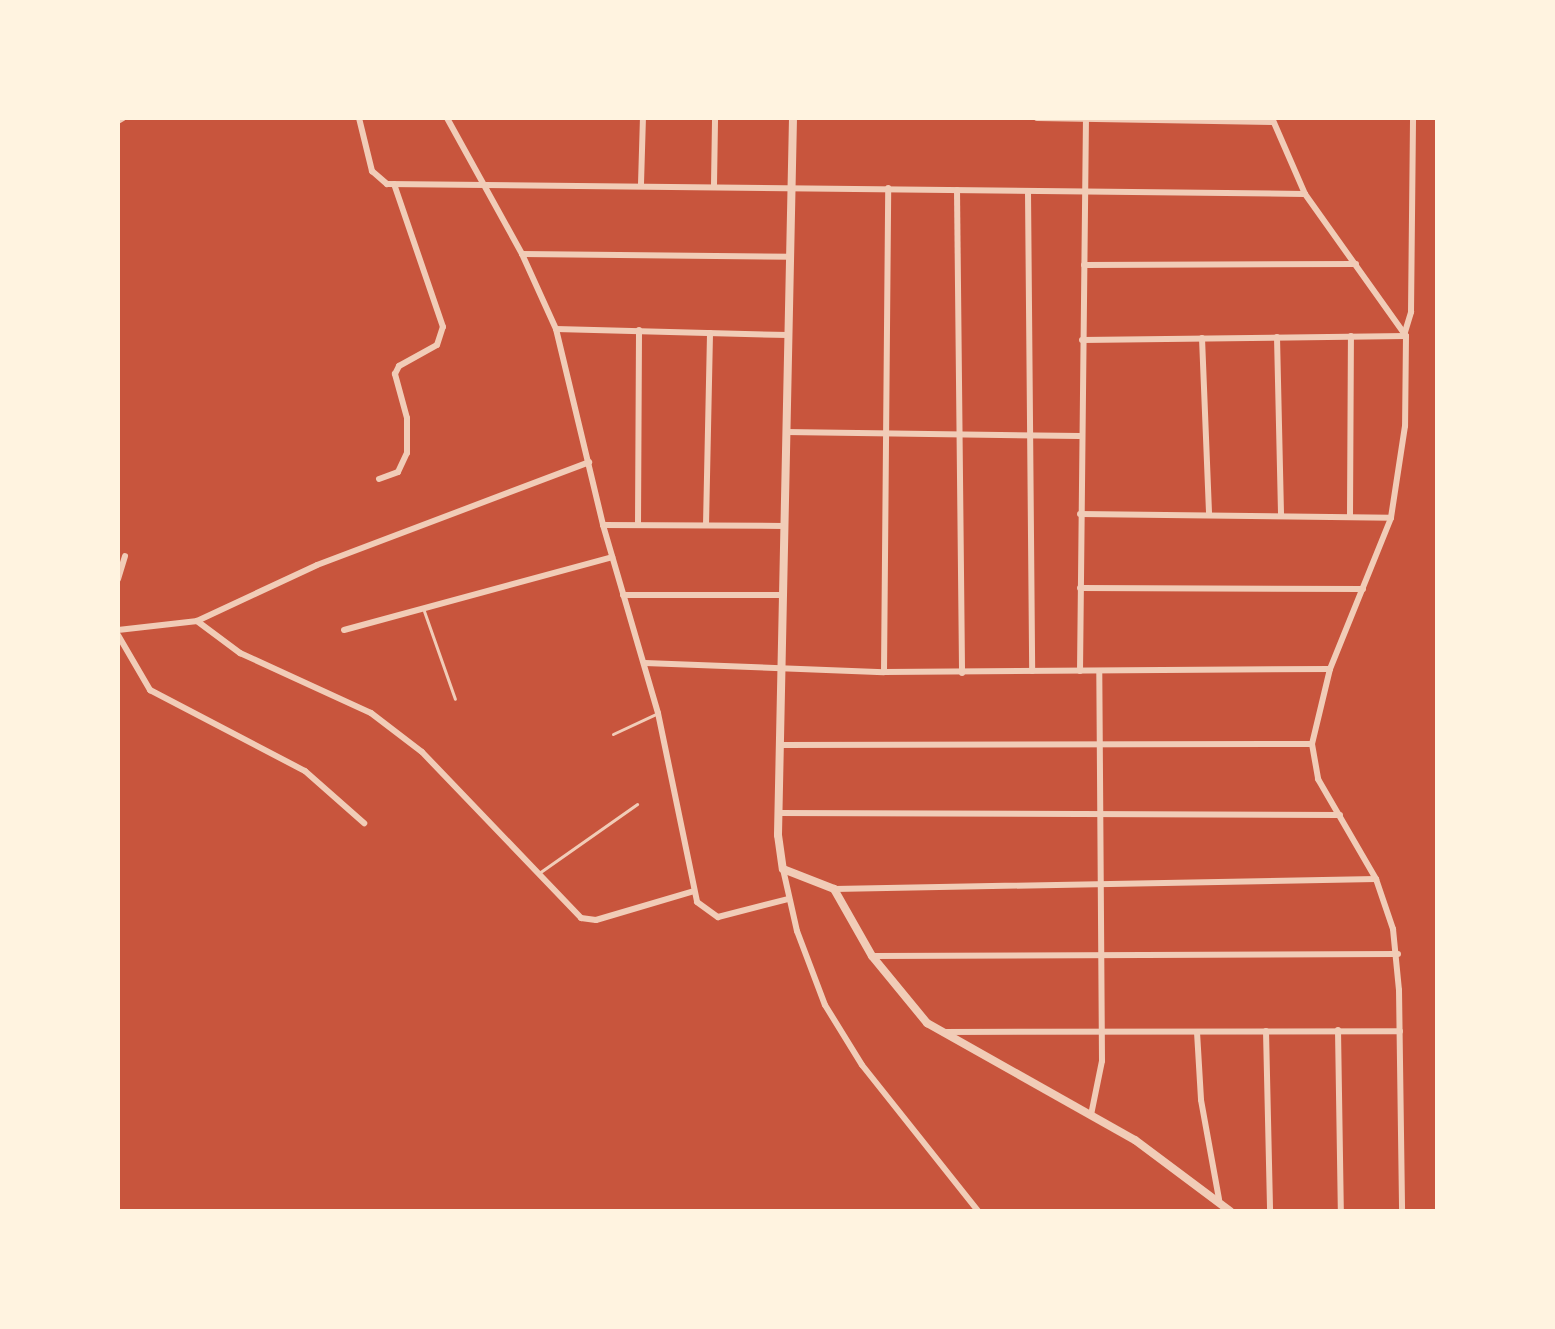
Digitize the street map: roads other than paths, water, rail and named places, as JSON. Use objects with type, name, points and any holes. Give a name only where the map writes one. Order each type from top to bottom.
[{"type":"street","points":[[359,118],[372,171],[391,184],[641,184],[1305,194]]},
{"type":"street","points":[[447,118],[522,254],[556,329],[603,525],[658,713],[694,891],[702,909],[718,917],[788,899]]},
{"type":"street","points":[[641,184],[643,118]]},
{"type":"street","points":[[714,185],[715,118]]},
{"type":"street","points":[[793,118],[778,813],[788,899],[825,1005],[847,1041],[978,1211]]},
{"type":"street","points":[[1037,118],[1272,120],[1305,194],[1406,334]]},
{"type":"street","points":[[1402,1211],[1398,954],[1376,879],[1318,779],[1312,744],[1330,669],[1391,518],[1405,426],[1406,334],[1411,312],[1413,118]]},
{"type":"street","points":[[1080,671],[1080,436],[1086,119]]},
{"type":"street","points":[[379,479],[398,472],[407,453],[407,418],[395,374],[399,366],[437,345],[443,327],[391,184]]},
{"type":"street","points":[[884,672],[888,188]]},
{"type":"street","points":[[957,190],[962,673]]},
{"type":"street","points":[[1028,192],[1034,436],[1032,671]]},
{"type":"street","points":[[522,254],[791,257]]},
{"type":"street","points":[[1084,265],[1356,264]]},
{"type":"street","points":[[556,329],[788,335]]},
{"type":"street","points":[[638,525],[639,330]]},
{"type":"street","points":[[706,525],[710,333]]},
{"type":"street","points":[[1082,340],[1406,334]]},
{"type":"street","points":[[1350,516],[1351,336]]},
{"type":"street","points":[[1277,337],[1281,515]]},
{"type":"street","points":[[1202,338],[1209,515]]},
{"type":"street","points":[[786,432],[1080,436]]},
{"type":"street","points":[[364,823],[305,771],[150,690],[118,632],[197,621],[317,565],[589,462]]},
{"type":"street","points":[[1080,514],[1391,518]]},
{"type":"street","points":[[603,525],[784,526]]},
{"type":"street","points":[[118,579],[125,556]]},
{"type":"street","points":[[344,630],[424,611],[612,557]]},
{"type":"street","points":[[1080,588],[1363,589]]},
{"type":"street","points":[[623,595],[782,595]]},
{"type":"street","points":[[197,621],[240,653],[346,699],[387,725],[442,768],[577,915],[590,920],[694,891]]},
{"type":"street","points":[[645,663],[783,670],[962,673],[1330,669]]},
{"type":"street","points":[[1091,1115],[1101,1074],[1103,1032],[1098,817],[1099,671]]},
{"type":"street","points":[[781,745],[1312,744]]},
{"type":"street","points":[[778,813],[1098,817],[1340,815]]},
{"type":"street","points":[[783,869],[834,889],[1101,887],[1376,879]]},
{"type":"street","points":[[834,889],[872,956],[909,1007],[942,1032],[1135,1140],[1224,1207]]},
{"type":"street","points":[[872,956],[1102,959],[1398,954]]},
{"type":"street","points":[[1338,1030],[1341,1211]]},
{"type":"street","points":[[1266,1031],[1270,1211]]},
{"type":"street","points":[[942,1032],[1400,1031]]},
{"type":"street","points":[[1197,1032],[1201,1100],[1224,1207]]},
{"type":"lane","points":[[424,611],[455,699]]},
{"type":"lane","points":[[613,734],[658,713]]},
{"type":"lane","points":[[538,874],[637,804]]}]
